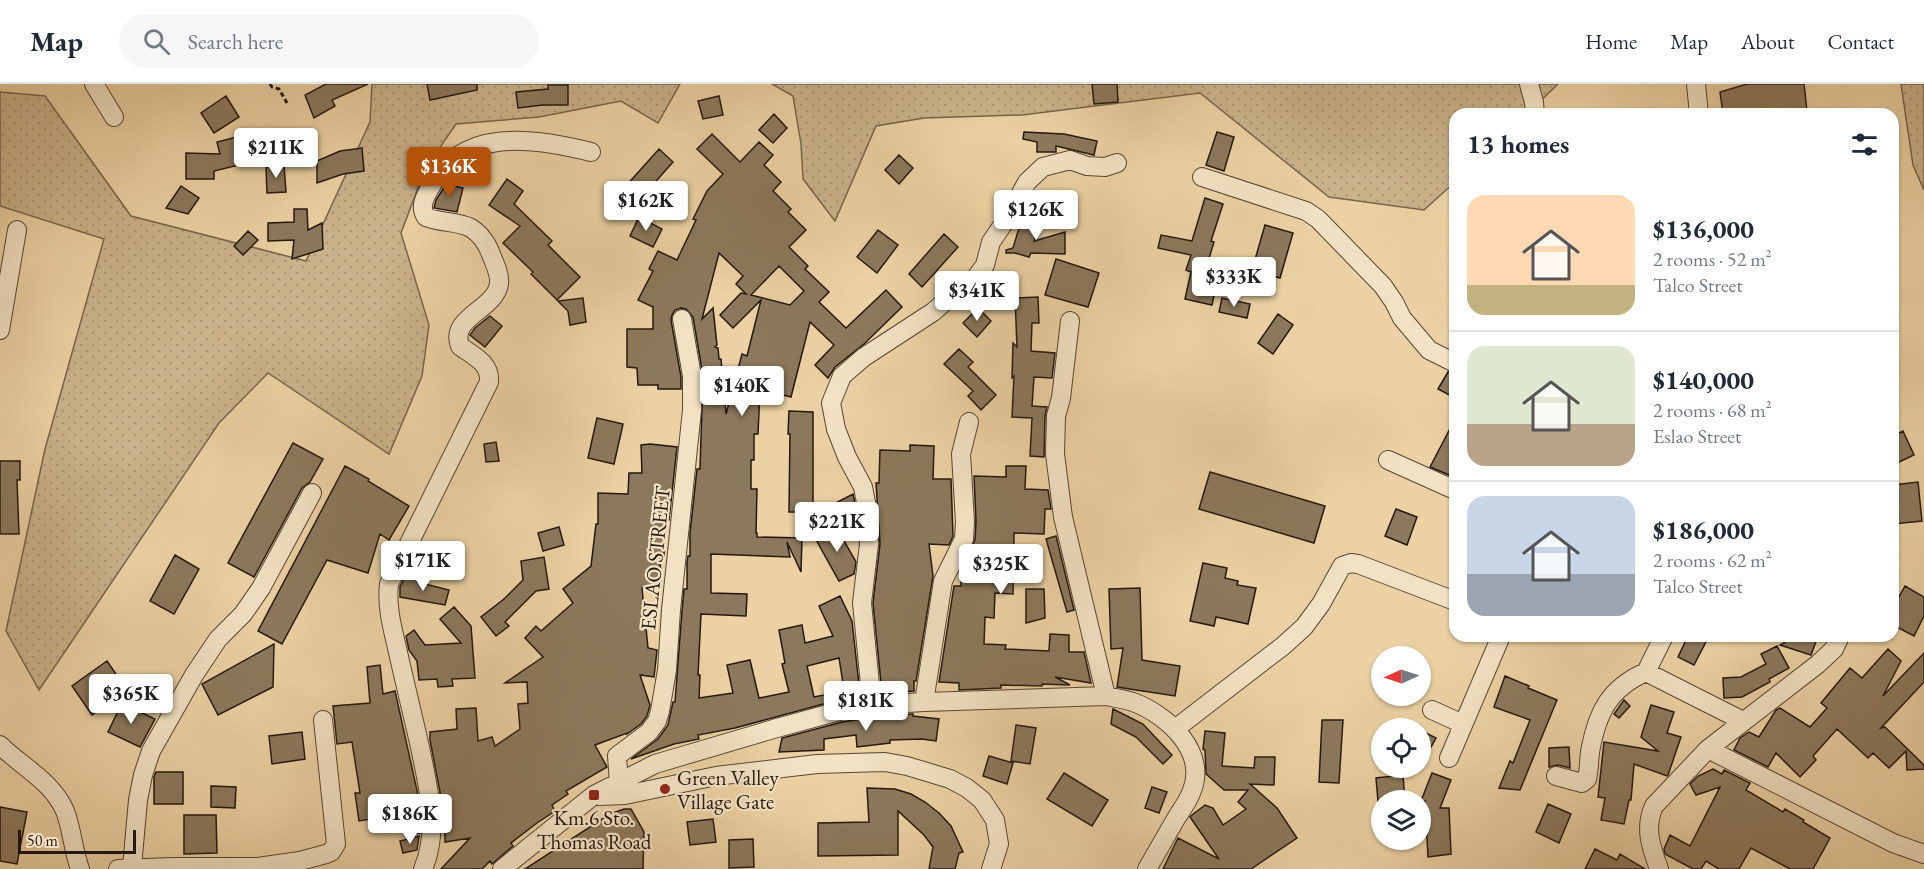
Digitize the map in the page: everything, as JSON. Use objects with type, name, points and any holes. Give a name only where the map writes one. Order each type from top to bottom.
[{"type":"street","points":[[94,84],[114,117]]},
{"type":"street","points":[[1529,84],[1534,108]]},
{"type":"street","points":[[1696,84],[1698,108]]},
{"type":"street","points":[[423,869],[432,840],[432,809],[391,622],[389,584],[489,382],[486,365],[460,346],[457,335],[470,317],[494,299],[499,286],[499,278],[487,244],[478,232],[464,225],[426,217],[422,213],[422,206],[436,175],[443,167],[466,151],[485,144],[531,140],[591,152]]},
{"type":"street","points":[[872,705],[862,603],[869,544],[868,513],[863,488],[847,458],[836,429],[831,403],[842,376],[864,357],[933,312],[956,292],[972,283],[985,265],[991,242],[1008,217],[1026,182],[1043,167],[1070,160],[1087,166],[1105,167],[1117,163]]},
{"type":"street","points":[[1202,177],[1306,211],[1318,219],[1383,286],[1402,318],[1429,350],[1449,360]]},
{"type":"street","points":[[0,330],[17,230]]},
{"type":"street","name":"ESLAO STREET","points":[[619,783],[617,756],[649,732],[657,721],[667,670],[692,410],[692,376],[682,319]]},
{"type":"street","points":[[1070,321],[1056,416],[1056,464],[1063,517],[1106,696]]},
{"type":"street","points":[[924,702],[943,581],[964,539],[961,454],[969,422]]},
{"type":"street","points":[[1388,460],[1449,487]]},
{"type":"street","points":[[312,493],[261,588],[243,614],[218,639],[194,675],[151,751],[143,775],[125,868],[258,867],[300,861],[331,852],[336,844],[323,720]]},
{"type":"street","points":[[1175,729],[1283,646],[1304,627],[1321,604],[1342,566],[1351,563],[1358,564],[1449,599]]},
{"type":"street","points":[[1449,758],[1498,642]]},
{"type":"street","points":[[1556,777],[1582,783],[1587,779],[1599,718],[1616,691],[1627,681],[1647,672],[1661,642]]},
{"type":"street","points":[[1659,869],[1648,826],[1654,806],[1707,749],[1818,664],[1834,649],[1837,642]]},
{"type":"street","points":[[1647,672],[1743,721]]},
{"type":"street","points":[[502,869],[594,795],[655,764],[818,717],[872,705],[1106,696],[1133,702],[1156,714],[1175,729],[1186,742],[1193,757],[1196,774],[1192,792],[1147,869]]},
{"type":"street","points":[[1432,710],[1463,724]]},
{"type":"street","points":[[0,745],[40,777],[56,794],[67,817],[80,869]]},
{"type":"street","points":[[1707,749],[1893,843],[1924,854]]},
{"type":"street","points":[[594,795],[625,795],[716,776],[817,764],[885,762],[907,766],[950,779],[967,788],[982,800],[995,820],[999,844],[991,869]]},
{"type":"path","points":[[270,84],[272,87],[279,88],[287,103]]},
{"type":"shaded area","points":[[372,84],[680,84],[658,123],[621,101],[539,117],[456,124],[425,169],[401,233],[429,325],[422,376],[389,454],[268,373],[219,423],[39,690],[6,631],[45,449],[104,239],[0,206],[0,92],[45,96],[131,216],[306,261],[370,122]]},
{"type":"shaded area","points":[[772,84],[1558,84],[1533,108],[1449,108],[1449,187],[1424,210],[1329,197],[1200,93],[1022,115],[924,118],[876,126],[835,221],[803,179],[801,144],[793,96]]},
{"type":"shaded area","points":[[1901,84],[1924,84],[1924,190],[1913,165]]},
{"type":"building","points":[[326,84],[368,84],[332,100],[335,106],[314,118],[305,95]]},
{"type":"building","points":[[427,84],[477,84],[477,90],[430,100]]},
{"type":"building","points":[[1092,84],[1117,84],[1118,102],[1094,104]]},
{"type":"building","points":[[1747,84],[1804,84],[1807,108],[1722,108],[1720,92]]},
{"type":"building","points":[[548,85],[568,85],[568,105],[518,108],[516,92],[548,89]]},
{"type":"building","points":[[226,96],[239,117],[214,133],[201,113]]},
{"type":"building","points":[[719,96],[723,115],[703,119],[698,101]]},
{"type":"building","points":[[774,114],[787,128],[773,143],[759,130]]},
{"type":"building","points":[[1024,132],[1064,134],[1097,141],[1094,155],[1056,146],[1056,152],[1037,152],[1037,142],[1023,139]]},
{"type":"building","points":[[1217,132],[1234,137],[1224,171],[1206,165]]},
{"type":"building","points":[[249,134],[255,161],[214,171],[214,179],[186,179],[186,153],[220,154],[217,142]]},
{"type":"building","points":[[712,134],[740,162],[759,142],[773,155],[764,165],[781,182],[773,191],[791,209],[788,212],[806,230],[789,247],[808,266],[805,269],[829,292],[819,302],[846,328],[886,290],[902,307],[864,344],[835,367],[828,378],[815,365],[834,345],[810,322],[791,397],[760,389],[758,434],[754,434],[754,460],[751,460],[751,489],[757,489],[756,533],[757,537],[802,538],[801,572],[787,542],[790,557],[711,554],[711,593],[747,594],[746,616],[701,614],[699,698],[733,693],[727,665],[750,660],[759,698],[789,692],[782,664],[785,663],[779,630],[802,625],[805,643],[833,636],[819,606],[840,596],[852,621],[860,694],[845,696],[839,658],[807,666],[814,697],[840,692],[842,699],[735,728],[698,735],[699,739],[674,744],[631,759],[658,739],[668,725],[673,702],[675,702],[684,589],[687,589],[687,562],[690,556],[690,533],[697,469],[700,469],[703,376],[693,317],[686,309],[675,310],[671,320],[681,389],[658,389],[658,385],[638,385],[637,368],[627,367],[627,329],[653,329],[653,307],[638,300],[653,271],[649,269],[658,251],[677,260],[707,191],[723,174],[697,149]],"holes":[[[719,253],[743,276],[736,284],[746,294],[741,293],[720,315],[733,328],[761,300],[747,356],[742,354],[726,414],[721,359],[719,359],[718,348],[715,347],[717,345],[713,308],[702,319]],[[779,266],[804,291],[790,305],[751,295]]]},
{"type":"building","points":[[362,148],[364,171],[343,174],[317,183],[317,161],[340,151]]},
{"type":"building","points":[[659,149],[673,162],[640,199],[646,202],[637,220],[614,209],[625,187]]},
{"type":"building","points":[[899,155],[913,168],[899,184],[885,170]]},
{"type":"building","points":[[284,165],[286,192],[267,193],[266,167]]},
{"type":"building","points":[[507,179],[523,191],[514,204],[552,241],[548,245],[580,277],[557,300],[531,274],[533,272],[503,243],[520,226],[489,205]]},
{"type":"building","points":[[446,184],[463,188],[457,212],[434,208]]},
{"type":"building","points":[[181,186],[199,198],[188,214],[166,208]]},
{"type":"building","points":[[1205,198],[1223,204],[1211,241],[1214,242],[1200,288],[1215,291],[1212,305],[1185,299],[1191,272],[1186,270],[1191,255],[1158,248],[1161,235],[1192,241]]},
{"type":"building","points":[[294,209],[307,209],[308,230],[322,223],[323,249],[292,259],[294,240],[268,241],[268,223],[294,222]]},
{"type":"building","points":[[639,217],[662,229],[653,247],[630,236]]},
{"type":"building","points":[[1022,218],[1040,224],[1034,241],[1065,232],[1065,254],[1031,253],[1029,257],[1006,253],[1006,250],[1013,248]]},
{"type":"building","points":[[1265,225],[1293,233],[1280,278],[1252,270]]},
{"type":"building","points":[[878,230],[898,245],[877,273],[857,257]]},
{"type":"building","points":[[248,231],[258,240],[243,255],[234,246]]},
{"type":"building","points":[[944,234],[958,247],[922,287],[909,274]]},
{"type":"building","points":[[1056,259],[1099,273],[1088,307],[1045,295]]},
{"type":"building","points":[[1038,297],[1039,323],[1032,323],[1031,351],[1055,353],[1052,378],[1034,377],[1032,406],[1047,407],[1044,457],[1030,456],[1032,418],[1012,417],[1013,343],[1017,347],[1015,298]]},
{"type":"building","points":[[583,298],[586,322],[570,325],[568,311],[558,301]]},
{"type":"building","points":[[1222,298],[1250,304],[1247,318],[1219,312]]},
{"type":"building","points":[[978,308],[991,321],[977,337],[963,323]]},
{"type":"building","points":[[1278,314],[1293,325],[1273,354],[1258,343]]},
{"type":"building","points":[[490,316],[502,326],[485,347],[470,335]]},
{"type":"building","points":[[959,349],[973,362],[968,367],[996,395],[981,410],[968,396],[973,391],[944,364]]},
{"type":"building","points":[[1448,372],[1449,372],[1449,395],[1438,389]]},
{"type":"building","points":[[789,411],[813,412],[813,512],[789,512]]},
{"type":"building","points":[[597,418],[623,424],[614,464],[588,458]]},
{"type":"building","points":[[1449,431],[1449,475],[1430,467]]},
{"type":"building","points":[[1903,431],[1914,455],[1899,462],[1899,433]]},
{"type":"building","points":[[496,442],[499,461],[486,462],[484,444]]},
{"type":"building","points":[[293,443],[323,459],[310,482],[302,488],[254,577],[228,563]]},
{"type":"building","points":[[641,445],[677,447],[669,520],[665,520],[664,556],[660,556],[661,587],[642,588],[648,648],[657,650],[654,677],[640,675],[650,705],[647,716],[641,724],[627,734],[595,745],[607,767],[566,791],[568,794],[552,805],[555,811],[511,843],[513,846],[492,864],[490,861],[482,869],[441,869],[470,838],[445,842],[445,832],[442,832],[440,792],[430,732],[457,729],[456,709],[476,708],[478,741],[492,737],[495,746],[520,729],[518,704],[528,703],[527,682],[505,683],[543,657],[525,638],[536,626],[541,631],[573,603],[563,589],[591,566],[596,524],[598,524],[598,493],[628,494],[629,473],[642,473]]},
{"type":"building","points":[[910,445],[934,446],[933,479],[951,479],[953,536],[949,545],[929,544],[933,576],[914,691],[882,693],[873,603],[880,544],[876,483],[879,483],[880,450],[910,451]]},
{"type":"building","points":[[0,461],[20,461],[20,480],[17,480],[19,534],[0,534]]},
{"type":"building","points":[[345,466],[409,506],[389,540],[380,534],[368,573],[327,560],[282,644],[258,631]]},
{"type":"building","points":[[1006,466],[1026,466],[1025,489],[1048,490],[1051,509],[1045,509],[1044,534],[1014,533],[1013,594],[995,593],[994,618],[985,617],[984,644],[1006,645],[1005,649],[1049,651],[1050,634],[1069,635],[1069,652],[1084,652],[1091,683],[1055,677],[1070,685],[1001,685],[1001,688],[959,690],[959,683],[939,682],[954,586],[961,586],[961,570],[975,540],[974,476],[1006,477]]},
{"type":"building","points":[[1210,472],[1325,506],[1314,543],[1199,509]]},
{"type":"building","points":[[1918,482],[1922,521],[1899,523],[1899,484]]},
{"type":"building","points":[[853,494],[857,513],[818,512]]},
{"type":"building","points":[[1396,509],[1417,517],[1407,545],[1385,536]]},
{"type":"building","points":[[835,525],[856,562],[854,574],[839,581],[814,536]]},
{"type":"building","points":[[559,527],[564,545],[543,551],[538,533]]},
{"type":"building","points":[[1056,536],[1074,610],[1067,612],[1046,539]]},
{"type":"building","points":[[175,555],[199,569],[174,614],[150,601]]},
{"type":"building","points":[[544,557],[549,589],[536,591],[505,622],[509,626],[496,636],[481,617],[523,580],[521,561]]},
{"type":"building","points":[[1203,563],[1227,568],[1225,578],[1238,581],[1237,585],[1256,588],[1248,624],[1216,617],[1214,626],[1190,621]]},
{"type":"building","points":[[405,577],[418,578],[417,582],[449,590],[445,605],[400,597],[400,587]]},
{"type":"building","points":[[1905,586],[1924,597],[1924,616],[1914,636],[1899,628],[1899,597]]},
{"type":"building","points":[[1140,588],[1142,660],[1180,666],[1175,696],[1117,687],[1123,648],[1111,649],[1109,589]]},
{"type":"building","points":[[1026,589],[1044,589],[1045,618],[1026,623]]},
{"type":"building","points":[[454,607],[471,626],[475,678],[452,679],[453,686],[438,687],[437,679],[419,680],[417,661],[409,650],[406,636],[414,630],[425,645],[461,643],[440,619]]},
{"type":"building","points":[[1685,642],[1706,642],[1694,665],[1678,657]]},
{"type":"building","points":[[1785,642],[1816,642],[1811,655],[1780,645]]},
{"type":"building","points":[[274,644],[273,687],[218,715],[202,684]]},
{"type":"building","points":[[1777,646],[1789,668],[1769,679],[1770,682],[1742,697],[1724,698],[1723,678],[1741,677],[1766,664],[1761,654]]},
{"type":"building","points":[[1888,649],[1901,661],[1883,696],[1924,653],[1924,682],[1881,728],[1885,727],[1924,765],[1924,769],[1907,770],[1906,751],[1889,768],[1873,753],[1868,758],[1837,729],[1813,756],[1816,760],[1800,777],[1776,753],[1768,767],[1734,750],[1740,738],[1749,732],[1759,737],[1776,710],[1780,708],[1810,727],[1827,708],[1821,703],[1850,668],[1862,678]]},
{"type":"building","points":[[107,661],[127,690],[92,715],[72,686]]},
{"type":"building","points":[[380,665],[383,694],[395,691],[418,795],[420,833],[411,834],[410,813],[359,821],[355,793],[360,793],[352,742],[337,744],[333,706],[370,703],[367,667]]},
{"type":"building","points":[[1505,676],[1557,700],[1520,790],[1499,788],[1510,761],[1513,763],[1530,720],[1494,707]]},
{"type":"building","points":[[1624,700],[1630,706],[1619,718],[1614,714]]},
{"type":"building","points":[[122,703],[155,719],[140,747],[108,732]]},
{"type":"building","points":[[1651,705],[1674,712],[1667,733],[1681,737],[1668,775],[1634,764],[1631,800],[1629,800],[1624,824],[1601,820],[1605,798],[1598,797],[1604,742],[1658,751],[1641,737]]},
{"type":"building","points":[[1113,709],[1143,724],[1172,755],[1163,764],[1136,737],[1111,724]]},
{"type":"building","points":[[913,714],[913,716],[939,719],[936,741],[890,740],[890,743],[857,747],[856,735],[824,739],[824,750],[779,752],[782,738],[842,722],[879,716]]},
{"type":"building","points":[[1322,720],[1343,720],[1339,783],[1319,782]]},
{"type":"building","points":[[1016,725],[1036,728],[1030,764],[1011,761]]},
{"type":"building","points":[[1205,731],[1225,733],[1222,766],[1254,768],[1255,757],[1275,757],[1274,785],[1250,784],[1277,808],[1297,838],[1251,869],[1163,869],[1178,838],[1219,859],[1190,817],[1205,805],[1213,808],[1223,825],[1246,809],[1238,802],[1248,790],[1224,790],[1206,774],[1205,750],[1203,749]]},
{"type":"building","points":[[302,732],[305,759],[272,764],[269,736]]},
{"type":"building","points":[[1431,736],[1436,738],[1431,747]]},
{"type":"building","points":[[1569,747],[1570,768],[1558,765],[1549,767],[1549,748]]},
{"type":"building","points":[[989,756],[1013,763],[1007,784],[983,776]]},
{"type":"building","points":[[1713,769],[1722,774],[1724,770],[1750,783],[1746,790],[1783,812],[1785,809],[1830,838],[1813,869],[1790,869],[1751,848],[1739,869],[1719,869],[1706,861],[1701,869],[1693,869],[1665,854],[1664,849],[1670,835],[1690,846],[1720,787],[1696,795],[1690,784],[1698,776]]},
{"type":"building","points":[[156,772],[183,772],[183,804],[154,804]]},
{"type":"building","points":[[1064,773],[1108,800],[1092,826],[1047,799]]},
{"type":"building","points":[[1432,773],[1451,780],[1440,808],[1449,808],[1451,854],[1428,857],[1428,850],[1431,850],[1431,790],[1425,790]]},
{"type":"building","points":[[1376,778],[1403,778],[1404,790],[1377,790]]},
{"type":"building","points":[[211,786],[236,787],[235,808],[211,807]]},
{"type":"building","points":[[1152,787],[1167,792],[1159,813],[1145,808]]},
{"type":"building","points":[[867,788],[895,789],[911,794],[939,813],[951,826],[963,852],[959,853],[955,869],[929,869],[933,847],[924,835],[898,811],[898,855],[818,856],[818,823],[869,822]]},
{"type":"building","points":[[1548,804],[1571,814],[1559,843],[1536,832]]},
{"type":"building","points":[[0,807],[27,812],[17,864],[0,861]]},
{"type":"building","points":[[631,809],[644,832],[643,869],[525,869],[610,814]]},
{"type":"building","points":[[184,815],[216,815],[217,853],[184,854]]},
{"type":"building","points":[[713,819],[716,842],[690,845],[687,822]]},
{"type":"building","points":[[419,836],[417,850],[403,853],[400,841]]},
{"type":"building","points":[[753,839],[754,867],[729,868],[729,840]]},
{"type":"building","points":[[1595,849],[1617,860],[1620,854],[1645,869],[1585,869]]},
{"type":"place","name":"Green Valley Village Gate","points":[[665,789]]},
{"type":"place","name":"Km.6 Sto. Thomas Road","points":[[594,795]]}]
